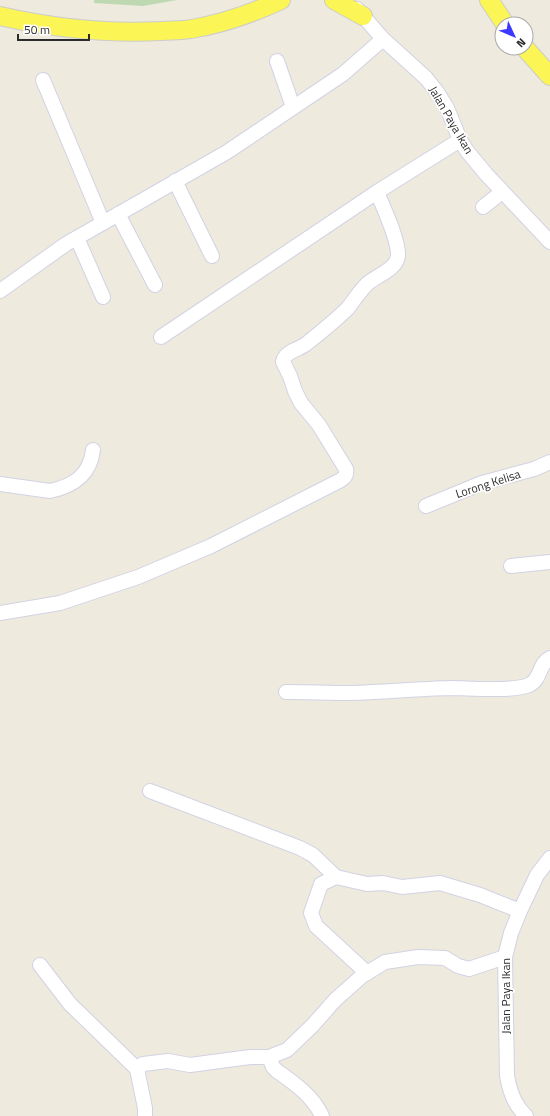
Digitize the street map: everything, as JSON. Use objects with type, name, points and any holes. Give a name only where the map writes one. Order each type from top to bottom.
[{"type":"main road","points":[[0,16],[31,23],[70,29],[131,33],[190,29],[230,20],[278,0]]},
{"type":"main road","points":[[334,0],[363,16]]},
{"type":"main road","points":[[489,0],[500,16]]},
{"type":"main road","points":[[532,56],[550,76]]},
{"type":"street","name":"Jalan Paya Ikan","points":[[351,0],[383,39],[426,78],[447,108],[460,140],[486,174],[550,242]]},
{"type":"street","points":[[0,291],[66,244],[227,152],[343,74],[383,39]]},
{"type":"street","points":[[276,61],[294,107]]},
{"type":"street","points":[[43,80],[103,223]]},
{"type":"street","points":[[161,337],[377,192],[460,140]]},
{"type":"street","points":[[175,181],[212,256]]},
{"type":"street","points":[[0,613],[60,603],[138,577],[225,540],[345,477],[347,473],[346,469],[319,425],[301,403],[283,362],[286,355],[303,346],[327,328],[348,308],[367,284],[394,265],[398,250],[377,192]]},
{"type":"street","points":[[483,207],[502,192]]},
{"type":"street","points":[[118,214],[155,285]]},
{"type":"street","points":[[77,238],[103,297]]},
{"type":"street","points":[[0,484],[50,491],[58,490],[83,476],[92,460],[93,450]]},
{"type":"street","name":"Lorong Kelisa","points":[[426,506],[482,483],[534,469],[550,462]]},
{"type":"street","points":[[511,566],[550,562]]},
{"type":"street","points":[[286,692],[349,693],[450,688],[515,688],[528,686],[535,682],[539,676],[542,664],[550,658]]},
{"type":"street","points":[[150,791],[300,848],[313,855],[336,876],[367,884],[383,883],[402,887],[440,883],[480,895],[520,911]]},
{"type":"street","name":"Jalan Paya Ikan","points":[[526,1116],[515,1103],[509,1090],[507,1076],[505,956],[511,933],[520,911],[537,875],[550,858]]},
{"type":"street","points":[[336,876],[321,884],[311,913],[316,926],[367,973]]},
{"type":"street","points":[[137,1069],[143,1064],[168,1061],[190,1065],[250,1057],[269,1057],[287,1050],[313,1025],[335,1000],[367,973],[385,962],[418,957],[445,958],[458,966],[469,969],[505,956]]},
{"type":"street","points":[[40,965],[70,1004],[137,1069],[145,1108],[145,1116]]},
{"type":"street","points":[[269,1057],[276,1071],[310,1098],[317,1105],[322,1116]]},
{"type":"green space","points":[[94,0],[177,0],[143,6],[94,3]]}]
